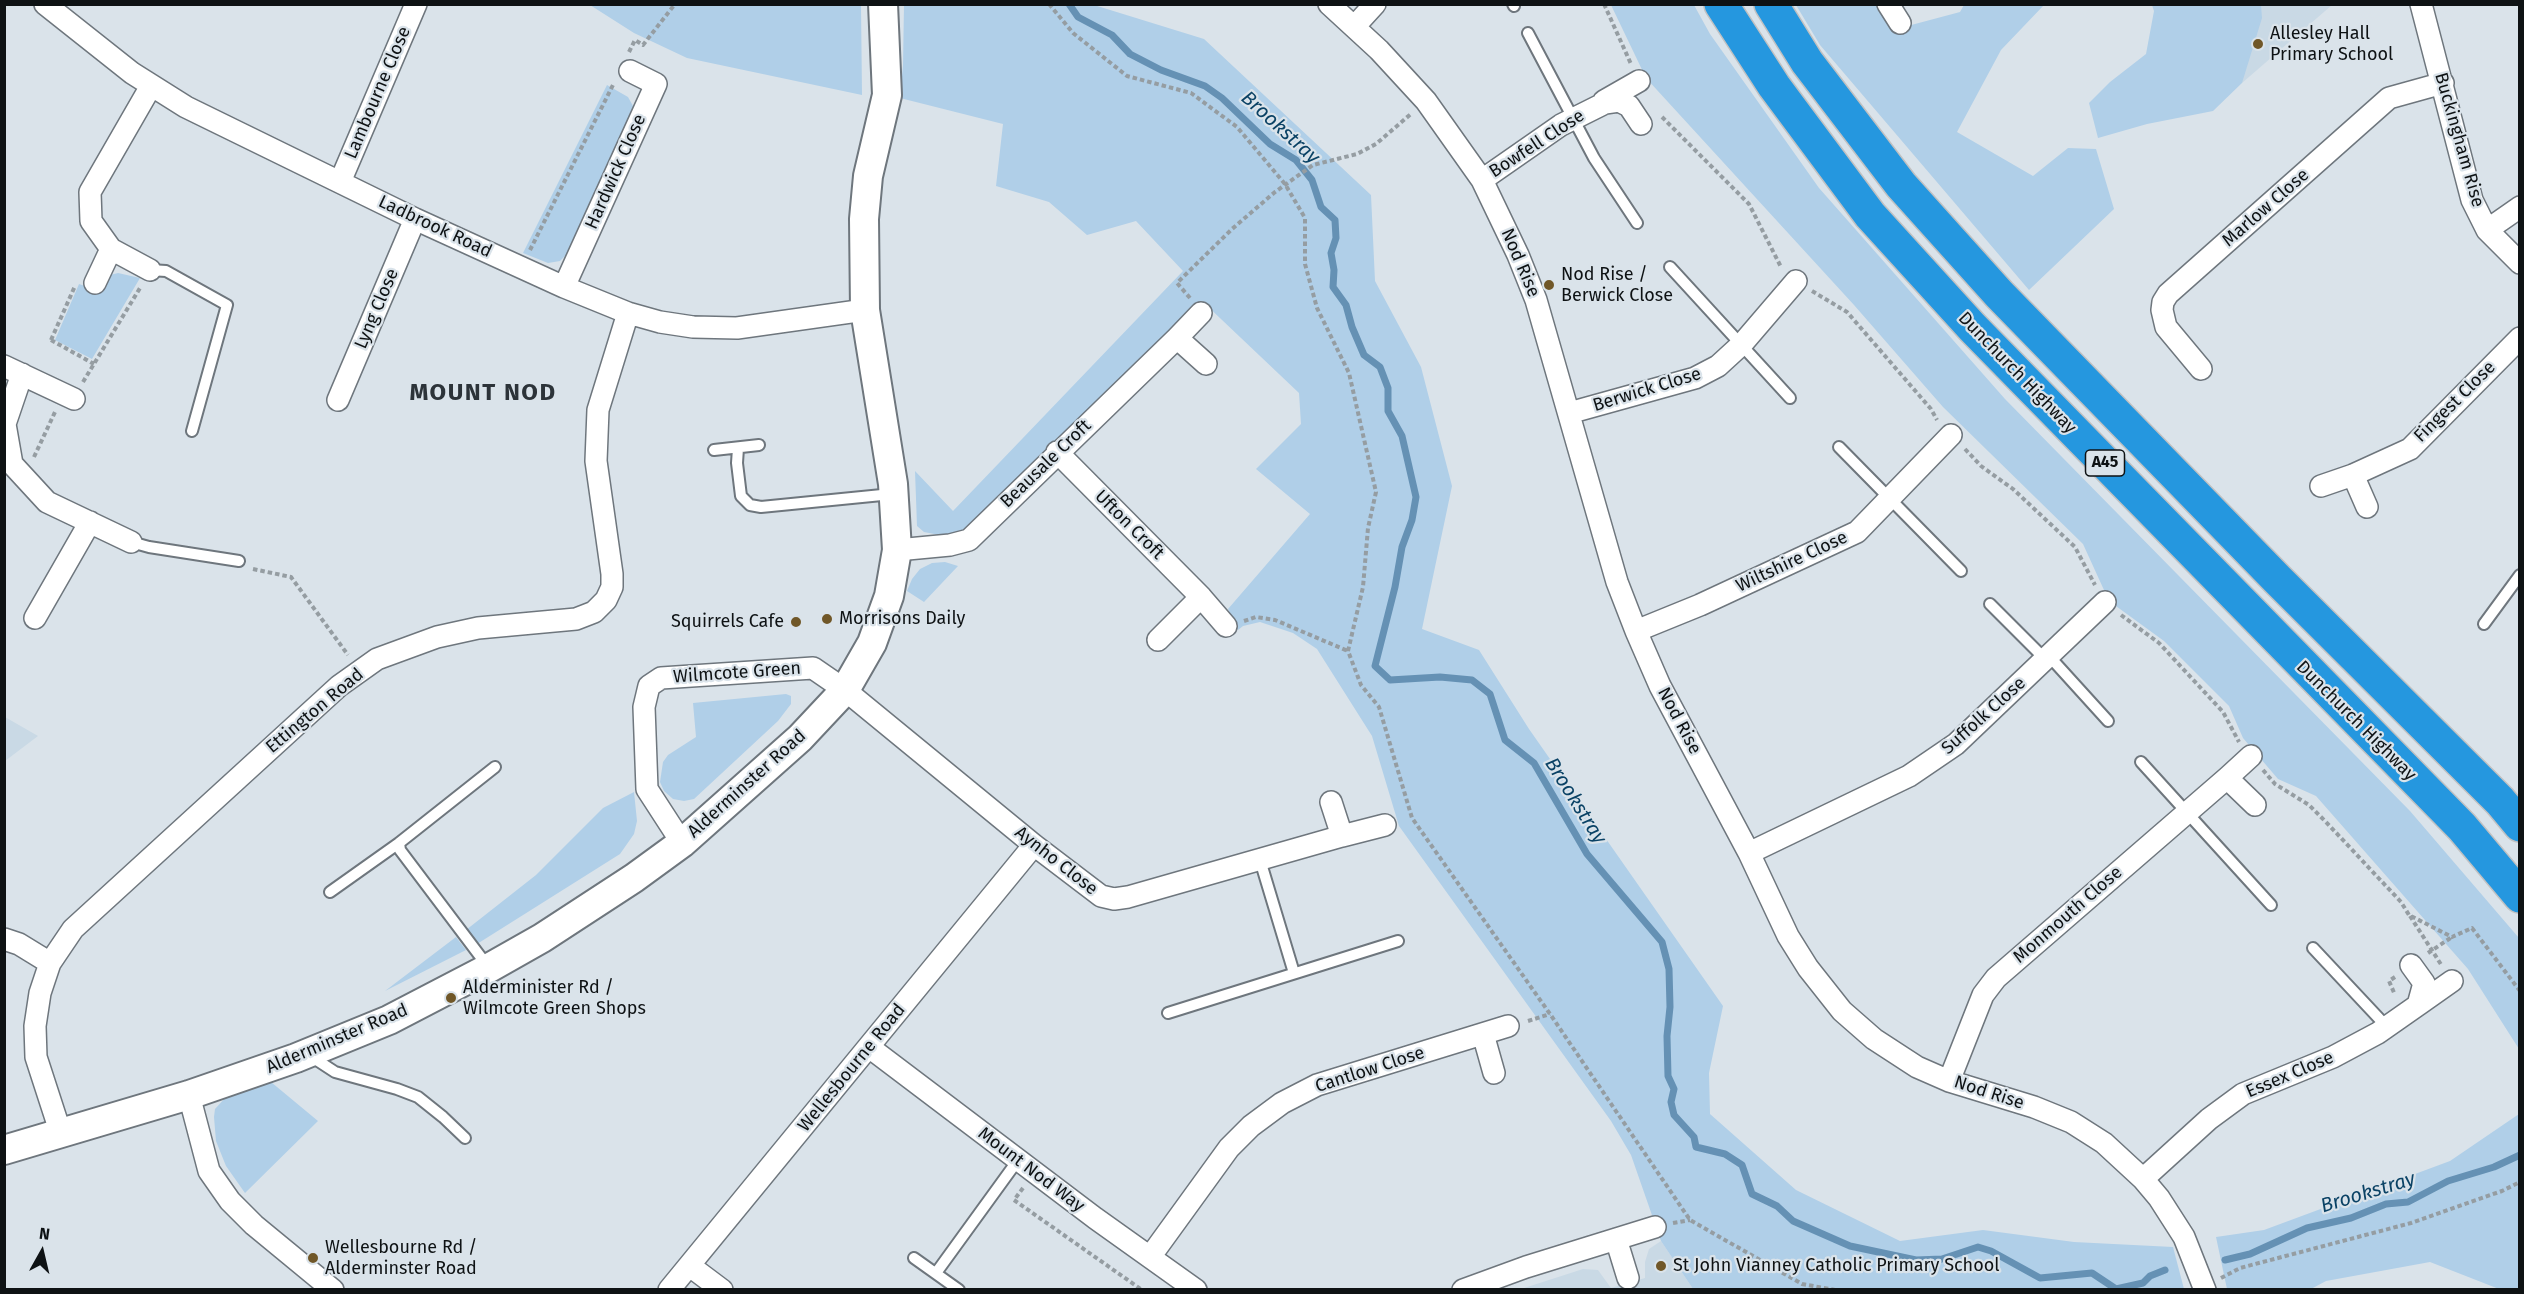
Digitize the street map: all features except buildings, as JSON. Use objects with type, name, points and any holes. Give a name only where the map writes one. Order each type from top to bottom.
[{"type":"highway","name":"Dunchurch Highway","points":[[1721,4],[1774,86],[1870,215],[1980,336],[2462,827],[2520,896]]},
{"type":"highway","name":"A45","points":[[1771,4],[1807,62],[1901,185],[1999,294],[2277,579],[2500,801],[2520,825]]},
{"type":"street","name":"Ladbrook Road","points":[[45,4],[68,12],[151,86],[186,107],[415,219],[564,287],[628,313],[660,322],[693,327],[737,328],[865,310]]},
{"type":"street","name":"Lambourne Close","points":[[340,182],[416,4]]},
{"type":"street","name":"Alderminster Road","points":[[4,1150],[189,1095],[306,1054],[389,1020],[489,968],[597,902],[682,843],[800,738],[845,690],[872,644],[889,596],[897,550],[894,494],[865,310],[864,219],[868,176],[886,95],[883,4]]},
{"type":"street","name":"Nod Rise","points":[[1329,4],[1426,101],[1482,180],[1518,255],[1536,300],[1617,582],[1636,631],[1660,686],[1749,853],[1788,936],[1808,968],[1842,1011],[1874,1039],[1917,1066],[1949,1081],[2034,1107],[2071,1122],[2104,1143],[2143,1179],[2159,1198],[2184,1238],[2203,1284]]},
{"type":"street","points":[[1354,27],[1375,4]]},
{"type":"street","points":[[1888,4],[1899,23]]},
{"type":"street","name":"Buckingham Rise","points":[[2421,4],[2472,200],[2487,230],[2520,263]]},
{"type":"street","name":"Hardwick Close","points":[[564,287],[656,84],[623,71]]},
{"type":"street","name":"Bowfell Close","points":[[1482,180],[1574,118],[1639,81]]},
{"type":"street","name":"Marlow Close","points":[[2201,369],[2166,327],[2162,310],[2168,294],[2390,98],[2443,83]]},
{"type":"street","points":[[148,275],[111,249],[91,221],[90,192],[151,86]]},
{"type":"street","name":"Bowfell Close","points":[[1593,108],[1619,101],[1629,106],[1641,124]]},
{"type":"street","points":[[2487,230],[2520,207]]},
{"type":"street","name":"Lyng Close","points":[[338,400],[415,219]]},
{"type":"street","points":[[95,283],[111,249]]},
{"type":"street","name":"Berwick Close","points":[[1569,413],[1695,378],[1718,366],[1742,344],[1796,281]]},
{"type":"street","name":"Ettington Road","points":[[61,1134],[36,1057],[35,1026],[40,993],[50,963],[73,929],[339,686],[377,659],[437,637],[478,628],[576,619],[594,612],[606,600],[612,587],[612,574],[596,461],[598,410],[628,313]]},
{"type":"street","name":"Beausale Croft","points":[[897,550],[950,545],[969,540],[1201,313]]},
{"type":"street","points":[[1177,338],[1206,364]]},
{"type":"street","name":"Fingest Close","points":[[2321,486],[2354,475],[2410,449],[2520,338]]},
{"type":"street","points":[[74,399],[13,370],[5,424],[12,464],[47,502],[131,542]]},
{"type":"street","name":"Wiltshire Close","points":[[1636,631],[1857,532],[1951,435]]},
{"type":"street","name":"Ufton Croft","points":[[1057,452],[1201,597],[1226,626]]},
{"type":"street","points":[[2354,475],[2367,507]]},
{"type":"street","points":[[35,618],[90,522]]},
{"type":"street","points":[[1158,640],[1201,597]]},
{"type":"street","name":"Suffolk Close","points":[[1749,853],[1909,776],[1935,759],[1956,744],[2105,602]]},
{"type":"street","name":"Wilmcote Green","points":[[682,843],[646,789],[644,707],[649,686],[661,678],[813,668],[845,690]]},
{"type":"street","name":"Aynho Close","points":[[845,690],[1034,845],[1101,896],[1114,899],[1128,897],[1385,825]]},
{"type":"street","name":"Monmouth Close","points":[[1949,1081],[1983,994],[1996,978],[2251,756]]},
{"type":"street","points":[[2227,778],[2255,805]]},
{"type":"street","points":[[1331,802],[1342,836]]},
{"type":"street","name":"Wellesbourne Road","points":[[669,1290],[1034,845]]},
{"type":"street","points":[[4,939],[19,944],[50,963]]},
{"type":"street","points":[[2411,965],[2424,983],[2418,1005]]},
{"type":"street","name":"Essex Close","points":[[2143,1179],[2209,1119],[2243,1094],[2333,1057],[2387,1027],[2452,981]]},
{"type":"street","name":"Cantlow Close","points":[[1150,1257],[1229,1148],[1251,1126],[1282,1103],[1317,1085],[1508,1026]]},
{"type":"street","points":[[1483,1034],[1494,1073]]},
{"type":"street","name":"Mount Nod Way","points":[[869,1047],[1026,1166],[1196,1290]]},
{"type":"street","points":[[189,1095],[209,1171],[230,1201],[254,1225],[333,1290]]},
{"type":"street","points":[[1463,1290],[1526,1267],[1655,1227]]},
{"type":"street","points":[[1616,1239],[1628,1278]]},
{"type":"street","points":[[690,1266],[722,1290]]},
{"type":"lane","points":[[1528,33],[1594,158],[1636,223]]},
{"type":"lane","points":[[1670,267],[1790,398]]},
{"type":"lane","points":[[148,275],[166,271],[227,306],[192,431]]},
{"type":"lane","points":[[714,450],[759,445]]},
{"type":"lane","points":[[1839,447],[1961,571]]},
{"type":"lane","points":[[738,448],[737,463],[741,496],[750,505],[760,507],[894,494]]},
{"type":"lane","points":[[131,542],[149,547],[239,561]]},
{"type":"lane","points":[[2484,624],[2520,575]]},
{"type":"lane","points":[[1990,604],[2108,721]]},
{"type":"lane","points":[[2141,762],[2271,905]]},
{"type":"lane","points":[[330,892],[399,843],[495,767]]},
{"type":"lane","points":[[399,843],[400,850],[489,968]]},
{"type":"lane","points":[[1260,860],[1294,973]]},
{"type":"lane","points":[[1168,1013],[1398,941]]},
{"type":"lane","points":[[2313,948],[2387,1027]]},
{"type":"lane","points":[[306,1054],[334,1072],[418,1097],[465,1138]]},
{"type":"lane","points":[[936,1273],[1026,1166]]},
{"type":"lane","points":[[914,1258],[959,1290]]},
{"type":"path","points":[[521,267],[623,71],[635,40],[643,45],[675,4]]},
{"type":"path","points":[[1049,4],[1072,33],[1127,76],[1191,93],[1237,127],[1285,184],[1305,218],[1305,264],[1317,308],[1349,373],[1376,492],[1368,528],[1364,587],[1348,651],[1361,685],[1379,706],[1412,818],[1550,1014],[1690,1220],[1802,1284],[1835,1290]]},
{"type":"path","points":[[1604,4],[1639,81],[1662,117],[1749,204],[1783,272],[1847,312],[1931,409],[1943,429],[1981,466],[2013,489],[2075,547],[2105,602],[2159,644],[2223,712],[2237,738],[2275,784],[2309,805],[2401,902],[2452,981]]},
{"type":"path","points":[[1201,313],[1178,283],[1232,230],[1299,174],[1313,165],[1357,154],[1376,144],[1426,101]]},
{"type":"path","points":[[71,296],[51,340],[96,361],[148,275]]},
{"type":"path","points":[[239,561],[258,572],[291,577],[361,671]]},
{"type":"path","points":[[1226,626],[1256,617],[1275,620],[1348,651]]},
{"type":"path","points":[[2409,915],[2452,937],[2472,928],[2520,991]]},
{"type":"path","points":[[1026,1166],[1014,1200],[1142,1290]]},
{"type":"path","points":[[2203,1284],[2240,1268],[2411,1223],[2502,1191],[2520,1182]]},
{"type":"path","points":[[1802,1284],[1804,1290]]},
{"type":"shaded area","name":"Allesley Hall Primary School","points":[[2215,4],[2332,5],[2242,83]]},
{"type":"shaded area","points":[[590,5],[861,5],[862,95],[687,58],[634,33]]},
{"type":"shaded area","points":[[904,5],[1094,5],[1204,39],[1371,195],[1375,281],[1421,367],[1452,486],[1422,629],[1479,650],[1529,729],[1723,1006],[1709,1073],[1710,1114],[1796,1190],[1900,1241],[1983,1230],[2074,1242],[2173,1247],[2184,1289],[1693,1289],[1661,1241],[1631,1155],[1611,1121],[1399,826],[1372,736],[1317,649],[1293,633],[1260,622],[1243,626],[1238,630],[1228,609],[1310,514],[1256,469],[1301,424],[1299,393],[1202,301],[972,529],[950,537],[924,532],[917,526],[915,471],[953,511],[1183,271],[1136,221],[1087,235],[1049,202],[996,186],[1003,124],[900,98]]},
{"type":"shaded area","points":[[1611,5],[1694,5],[1710,34],[1819,188],[2005,399],[2410,811],[2519,938],[2519,1049],[2468,969],[2316,796],[2278,779],[2243,738],[2229,706],[2164,641],[2109,601],[2083,544],[1943,407],[1854,305],[1646,78]]},
{"type":"shaded area","points":[[1796,5],[1878,5],[1900,28],[1960,12],[1964,5],[2044,5],[2001,50],[1957,132],[2033,176],[2068,148],[2096,149],[2114,209],[2029,290],[1820,45]]},
{"type":"shaded area","points":[[2152,5],[2261,5],[2262,18],[2242,83],[2213,111],[2147,124],[2098,138],[2089,103],[2110,82],[2146,54],[2154,11]]},
{"type":"shaded area","points":[[607,85],[628,97],[633,106],[631,125],[568,253],[560,261],[548,263],[523,253]]},
{"type":"shaded area","points":[[118,273],[140,278],[92,359],[55,340],[79,284],[100,291],[110,275]]},
{"type":"shaded area","points":[[945,562],[958,566],[924,602],[907,591],[912,579],[920,569],[932,563]]},
{"type":"shaded area","points":[[786,694],[791,696],[791,704],[778,721],[694,799],[684,801],[673,799],[664,791],[660,782],[663,762],[668,755],[696,737],[693,703]]},
{"type":"shaded area","points":[[5,717],[38,736],[5,761]]},
{"type":"shaded area","points":[[634,792],[637,821],[634,834],[620,854],[477,944],[466,930],[536,875],[603,808]]},
{"type":"shaded area","points":[[456,937],[466,950],[385,991]]},
{"type":"shaded area","points":[[271,1082],[318,1121],[245,1193],[226,1166],[216,1141],[215,1109],[226,1097]]},
{"type":"shaded area","points":[[2519,1114],[2519,1289],[2499,1289],[2430,1262],[2326,1281],[2311,1289],[2227,1289],[2216,1237],[2264,1230],[2450,1161]]},
{"type":"shaded area","name":"St John Vianney Catholic Primary School","points":[[1661,1241],[1693,1289],[1518,1290],[1583,1269],[1598,1270],[1611,1288],[1645,1278],[1645,1262],[1649,1249]]},
{"type":"waterway","name":"Brookstray","points":[[1069,4],[1078,17],[1112,35],[1130,54],[1161,70],[1205,86],[1222,98],[1270,144],[1296,160],[1312,180],[1321,207],[1335,220],[1336,238],[1331,253],[1334,270],[1333,287],[1346,305],[1352,327],[1364,355],[1380,367],[1388,388],[1388,411],[1402,436],[1416,497],[1412,520],[1402,547],[1395,587],[1375,666],[1390,680],[1440,677],[1472,680],[1490,694],[1505,740],[1534,763],[1587,854],[1662,942],[1669,969],[1668,1076],[1674,1089],[1671,1102],[1674,1115],[1694,1137],[1696,1147],[1725,1154],[1742,1165],[1752,1194],[1777,1206],[1793,1221],[1850,1246],[1916,1260],[1942,1259],[1978,1247],[1991,1251],[2040,1278],[2092,1273],[2116,1289],[2143,1283],[2150,1276],[2165,1270]]},
{"type":"waterway","name":"Brookstray","points":[[2225,1260],[2250,1254],[2307,1228],[2351,1218],[2386,1204],[2408,1202],[2448,1181],[2494,1167],[2520,1155]]},
{"type":"place","name":"Allesley Hall Primary School","points":[[2258,44]]},
{"type":"place","name":"Nod Rise / Berwick Close","points":[[1549,285]]},
{"type":"place","name":"Morrisons Daily","points":[[827,619]]},
{"type":"place","name":"Squirrels Cafe","points":[[796,622]]},
{"type":"place","name":"Alderminister Rd / Wilmcote Green Shops","points":[[451,998]]},
{"type":"place","name":"Wellesbourne Rd / Alderminster Road","points":[[313,1258]]},
{"type":"place","name":"St John Vianney Catholic Primary School","points":[[1661,1266]]},
{"type":"district","name":"MOUNT NOD","points":[[483,393]]}]
